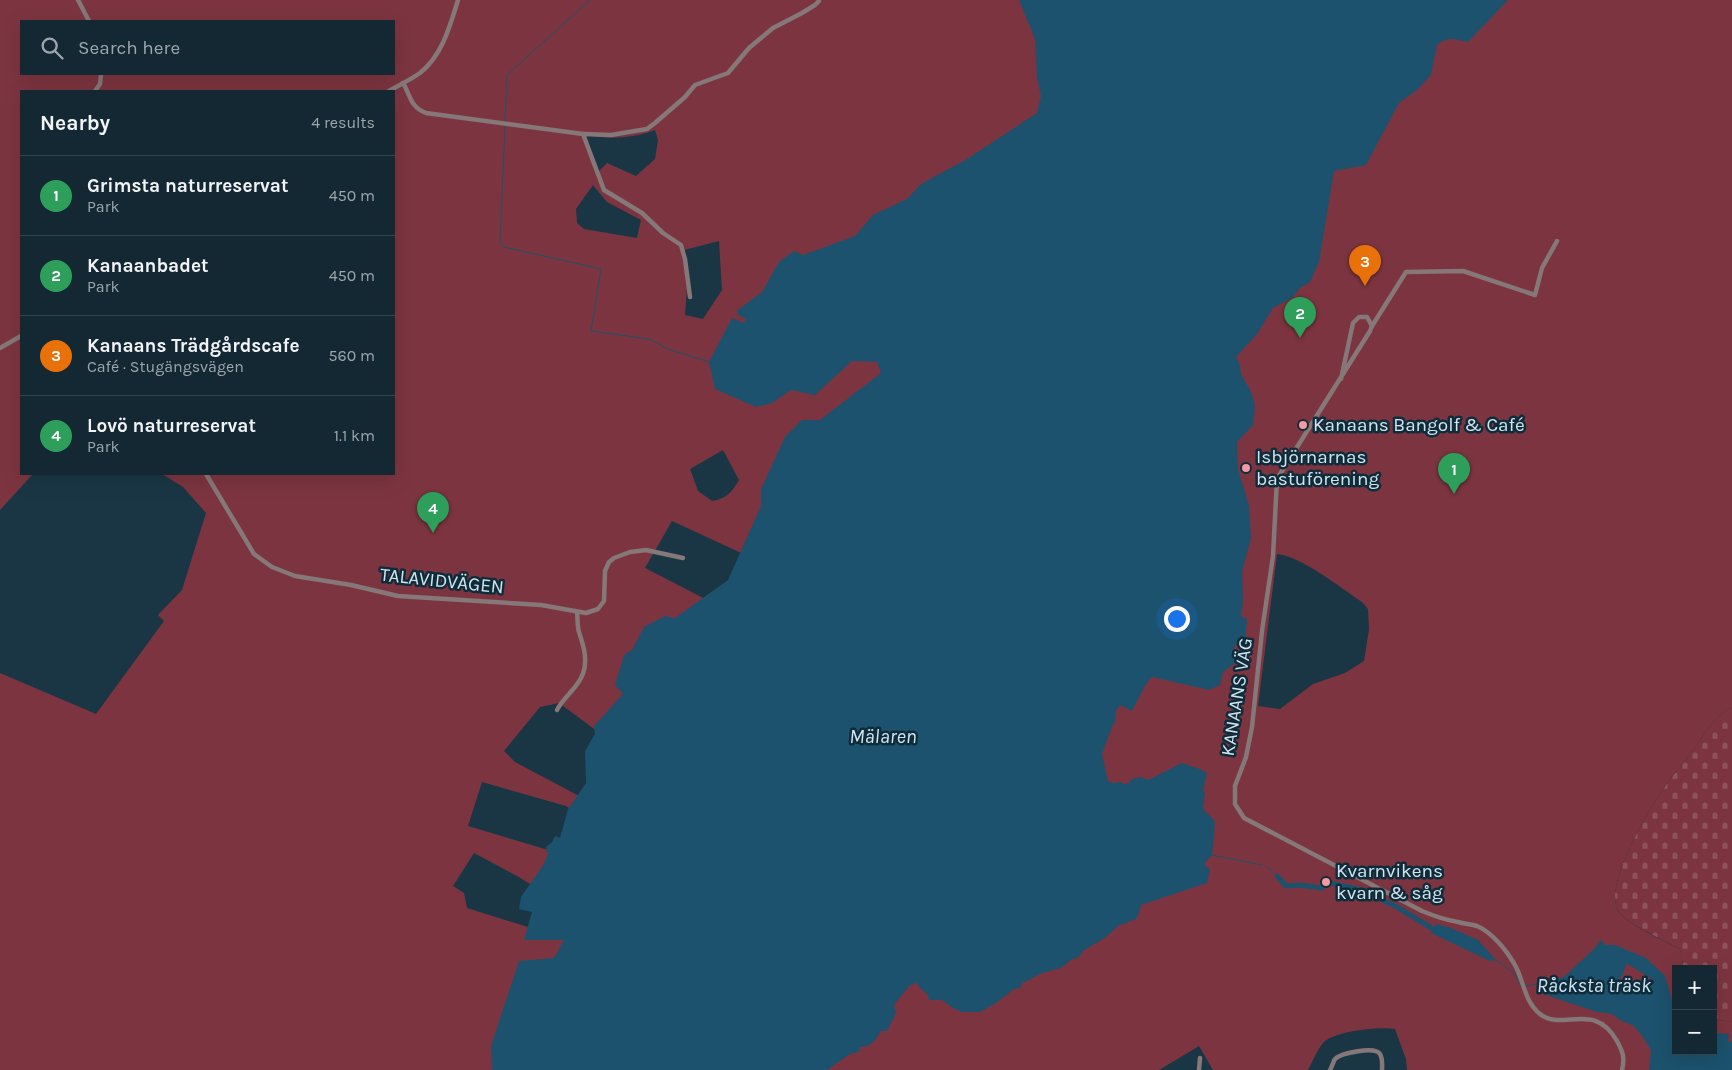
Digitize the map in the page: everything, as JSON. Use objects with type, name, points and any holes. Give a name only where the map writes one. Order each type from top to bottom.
[{"type":"street","points":[[78,0],[88,20]]},
{"type":"street","points":[[391,90],[419,73],[432,61],[442,44],[458,0]]},
{"type":"street","points":[[403,83],[412,104],[426,113],[583,134],[611,135],[647,128],[685,97],[695,85],[728,73],[749,48],[773,28],[802,13],[819,1]]},
{"type":"street","points":[[96,90],[100,84],[101,75]]},
{"type":"street","points":[[583,134],[604,190],[642,213],[663,233],[681,245],[685,259],[690,296]]},
{"type":"street","points":[[1372,326],[1406,272],[1463,271],[1535,295],[1542,268],[1557,241]]},
{"type":"street","name":"KANAANS VÄG","points":[[1341,378],[1353,323],[1360,317],[1367,317],[1372,326],[1370,331],[1341,378],[1277,479],[1273,556],[1262,631],[1252,726],[1246,757],[1235,786],[1235,804],[1244,818],[1422,912],[1439,918],[1476,926],[1489,932],[1513,962],[1535,1009],[1552,1019],[1584,1019],[1597,1021],[1607,1027],[1623,1054],[1622,1070]]},
{"type":"street","points":[[0,348],[20,337]]},
{"type":"street","name":"TALAVIDVÄGEN","points":[[207,475],[254,554],[272,568],[294,576],[351,585],[398,596],[555,606],[577,612],[593,612],[601,605],[606,595],[606,567],[614,558],[630,552],[646,550],[683,558]]},
{"type":"street","points":[[557,710],[581,678],[584,669],[585,649],[579,631],[577,612]]},
{"type":"street","points":[[1330,1070],[1335,1060],[1340,1056],[1373,1049],[1380,1052],[1382,1070]]},
{"type":"street","points":[[1199,1070],[1200,1058]]},
{"type":"green space","points":[[0,0],[1249,0],[650,1070],[0,1070],[0,673],[96,714],[164,621],[158,615],[182,590],[206,513],[183,487],[164,475],[395,475],[395,90],[20,90],[20,475],[32,475],[0,510]],"holes":[[[655,130],[658,140],[655,159],[636,176],[607,163],[598,172],[586,138],[588,135],[613,138],[639,135]],[[593,185],[607,202],[641,220],[637,238],[584,229],[577,223],[576,209]],[[719,241],[722,290],[703,319],[685,315],[688,270],[684,250]],[[723,450],[739,480],[725,497],[712,501],[698,491],[690,469]],[[672,521],[752,558],[717,605],[645,568]],[[559,703],[612,742],[579,796],[515,762],[504,751],[540,707]],[[482,782],[566,806],[579,815],[565,855],[468,826]],[[474,853],[545,893],[531,928],[467,908],[464,893],[453,886]]]},
{"type":"green space","points":[[1379,0],[1732,0],[1732,707],[1725,711],[1708,728],[1653,805],[1624,861],[1615,896],[1617,909],[1627,920],[1680,949],[1683,965],[1672,965],[1672,1055],[1717,1055],[1717,1020],[1732,1022],[1732,1070],[1407,1070],[1406,1059],[1395,1029],[1379,1028],[1357,1030],[1328,1039],[1317,1052],[1308,1070],[1213,1070],[1199,1046],[1159,1070],[745,1070],[1166,448]],"holes":[[[1277,554],[1297,560],[1362,602],[1368,609],[1369,630],[1364,661],[1345,673],[1313,684],[1280,709],[1258,706]]]},
{"type":"green space","points":[[1732,707],[1732,1022],[1717,1020],[1717,965],[1683,965],[1680,949],[1627,920],[1617,909],[1615,896],[1624,861],[1653,805],[1708,728],[1725,711]]},
{"type":"water","name":"Mälaren","points":[[1019,0],[1508,0],[1468,42],[1448,39],[1437,45],[1431,75],[1418,89],[1399,103],[1366,165],[1334,171],[1319,262],[1310,282],[1300,288],[1292,298],[1273,308],[1257,334],[1236,357],[1240,365],[1241,374],[1251,392],[1255,405],[1253,425],[1237,442],[1238,469],[1249,506],[1251,538],[1242,571],[1243,600],[1241,616],[1247,619],[1245,641],[1244,643],[1238,642],[1233,649],[1239,655],[1238,661],[1223,672],[1220,685],[1209,690],[1152,677],[1146,684],[1132,711],[1120,705],[1116,711],[1115,724],[1113,724],[1102,754],[1108,781],[1113,783],[1129,783],[1132,779],[1141,777],[1148,780],[1182,763],[1207,773],[1203,791],[1205,792],[1203,809],[1215,821],[1215,824],[1212,855],[1204,864],[1210,870],[1207,883],[1141,905],[1136,919],[1118,926],[1106,937],[1083,951],[1078,958],[1072,959],[1061,968],[1042,973],[1021,984],[1020,988],[1014,989],[996,1003],[980,1012],[962,1012],[942,1000],[929,1000],[928,995],[915,983],[909,986],[894,1005],[896,1013],[887,1031],[881,1031],[870,1044],[860,1047],[859,1052],[850,1054],[827,1070],[492,1070],[491,1046],[519,961],[554,958],[564,940],[524,940],[532,912],[519,909],[521,897],[548,855],[546,847],[555,836],[560,838],[568,809],[586,783],[585,751],[595,734],[594,726],[623,694],[615,685],[624,655],[632,650],[644,627],[665,616],[675,618],[728,580],[761,506],[761,489],[785,437],[802,420],[820,420],[881,373],[877,362],[852,361],[815,395],[791,390],[772,403],[756,407],[715,389],[709,362],[732,318],[744,323],[746,319],[737,314],[738,310],[762,292],[779,262],[794,251],[803,255],[855,236],[873,215],[907,199],[921,184],[967,159],[1037,113],[1041,96],[1037,78],[1035,39]]},
{"type":"water","points":[[1436,924],[1451,928],[1478,940],[1496,960],[1490,961],[1431,933]]},
{"type":"water","name":"Råcksta träsk","points":[[1601,940],[1606,945],[1615,945],[1646,958],[1665,976],[1672,1000],[1672,1055],[1717,1055],[1717,1033],[1729,1034],[1728,1041],[1732,1042],[1732,1070],[1649,1070],[1651,1050],[1634,1026],[1612,1014],[1597,1012],[1549,996],[1538,984],[1564,977]],"holes":[[[1626,964],[1653,980],[1650,988],[1619,979],[1623,975]]]},
{"type":"waterway","points":[[505,122],[507,75],[590,0]]},
{"type":"waterway","points":[[505,126],[500,242],[504,247],[601,269],[591,331],[649,339],[668,349],[709,362]]},
{"type":"waterway","points":[[1212,855],[1262,865]]},
{"type":"waterway","points":[[1267,867],[1273,871]]},
{"type":"waterway","points":[[1277,876],[1286,886],[1299,885],[1322,888]]},
{"type":"waterway","points":[[1330,883],[1362,890],[1397,907],[1433,929]]},
{"type":"waterway","points":[[1496,960],[1514,973],[1521,986]]},
{"type":"waterway","points":[[1524,986],[1538,984]]},
{"type":"place","name":"Kanaans Trädgårdscafe","points":[[1365,286]]},
{"type":"place","name":"Kanaanbadet","points":[[1300,338]]},
{"type":"place","name":"Kanaans Bangolf & Café","points":[[1303,425]]},
{"type":"place","name":"Isbjörnarnas bastuförening","points":[[1246,468]]},
{"type":"place","name":"Grimsta naturreservat","points":[[1454,494]]},
{"type":"place","name":"Lovö naturreservat","points":[[433,533]]},
{"type":"place","name":"Kvarnvikens kvarn & såg","points":[[1326,882]]}]
